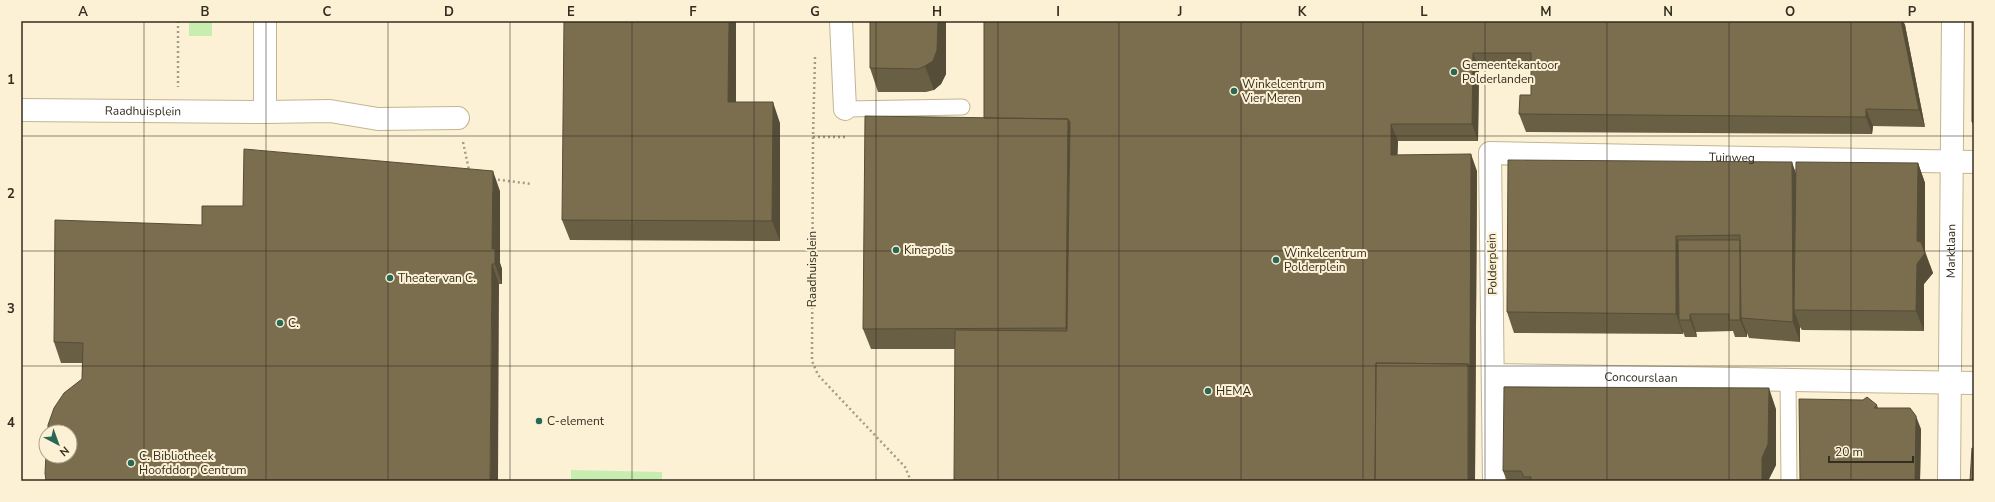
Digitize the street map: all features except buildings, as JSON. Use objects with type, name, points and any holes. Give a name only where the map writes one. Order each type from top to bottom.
[{"type":"street","points":[[265,21],[265,112]]},
{"type":"street","points":[[841,21],[845,109]]},
{"type":"street","name":"Marktlaan","points":[[1949,481],[1953,21]]},
{"type":"street","name":"Raadhuisplein","points":[[21,110],[265,112],[330,111],[378,119],[458,118]]},
{"type":"street","name":"Tuinweg","points":[[1490,153],[1974,162]]},
{"type":"street","name":"Polderplein","points":[[1490,153],[1494,481]]},
{"type":"street","name":"Concourslaan","points":[[1493,375],[1974,384]]},
{"type":"lane","points":[[845,109],[962,107]]},
{"type":"lane","points":[[1788,380],[1789,481]]},
{"type":"path","points":[[178,21],[178,111]]},
{"type":"path","name":"Raadhuisplein","points":[[815,55],[812,361],[818,375],[905,467],[911,481]]},
{"type":"path","points":[[458,118],[470,176]]},
{"type":"path","points":[[485,178],[532,184]]},
{"type":"green space","points":[[189,21],[212,21],[212,36],[189,36]]},
{"type":"green space","points":[[571,470],[662,472],[662,481],[571,481]]},
{"type":"place","name":"Gemeentekantoor Polderlanden","points":[[1454,72]]},
{"type":"place","name":"Winkelcentrum Vier Meren","points":[[1234,91]]},
{"type":"place","name":"Kinepolis","points":[[896,250]]},
{"type":"place","name":"Winkelcentrum Polderplein","points":[[1276,260]]},
{"type":"place","name":"Theater van C.","points":[[390,278]]},
{"type":"place","name":"C.","points":[[280,323]]},
{"type":"place","name":"HEMA","points":[[1208,391]]},
{"type":"place","name":"C-element","points":[[539,421]]},
{"type":"place","name":"C. Bibliotheek Hoofddorp Centrum","points":[[131,463]]}]
